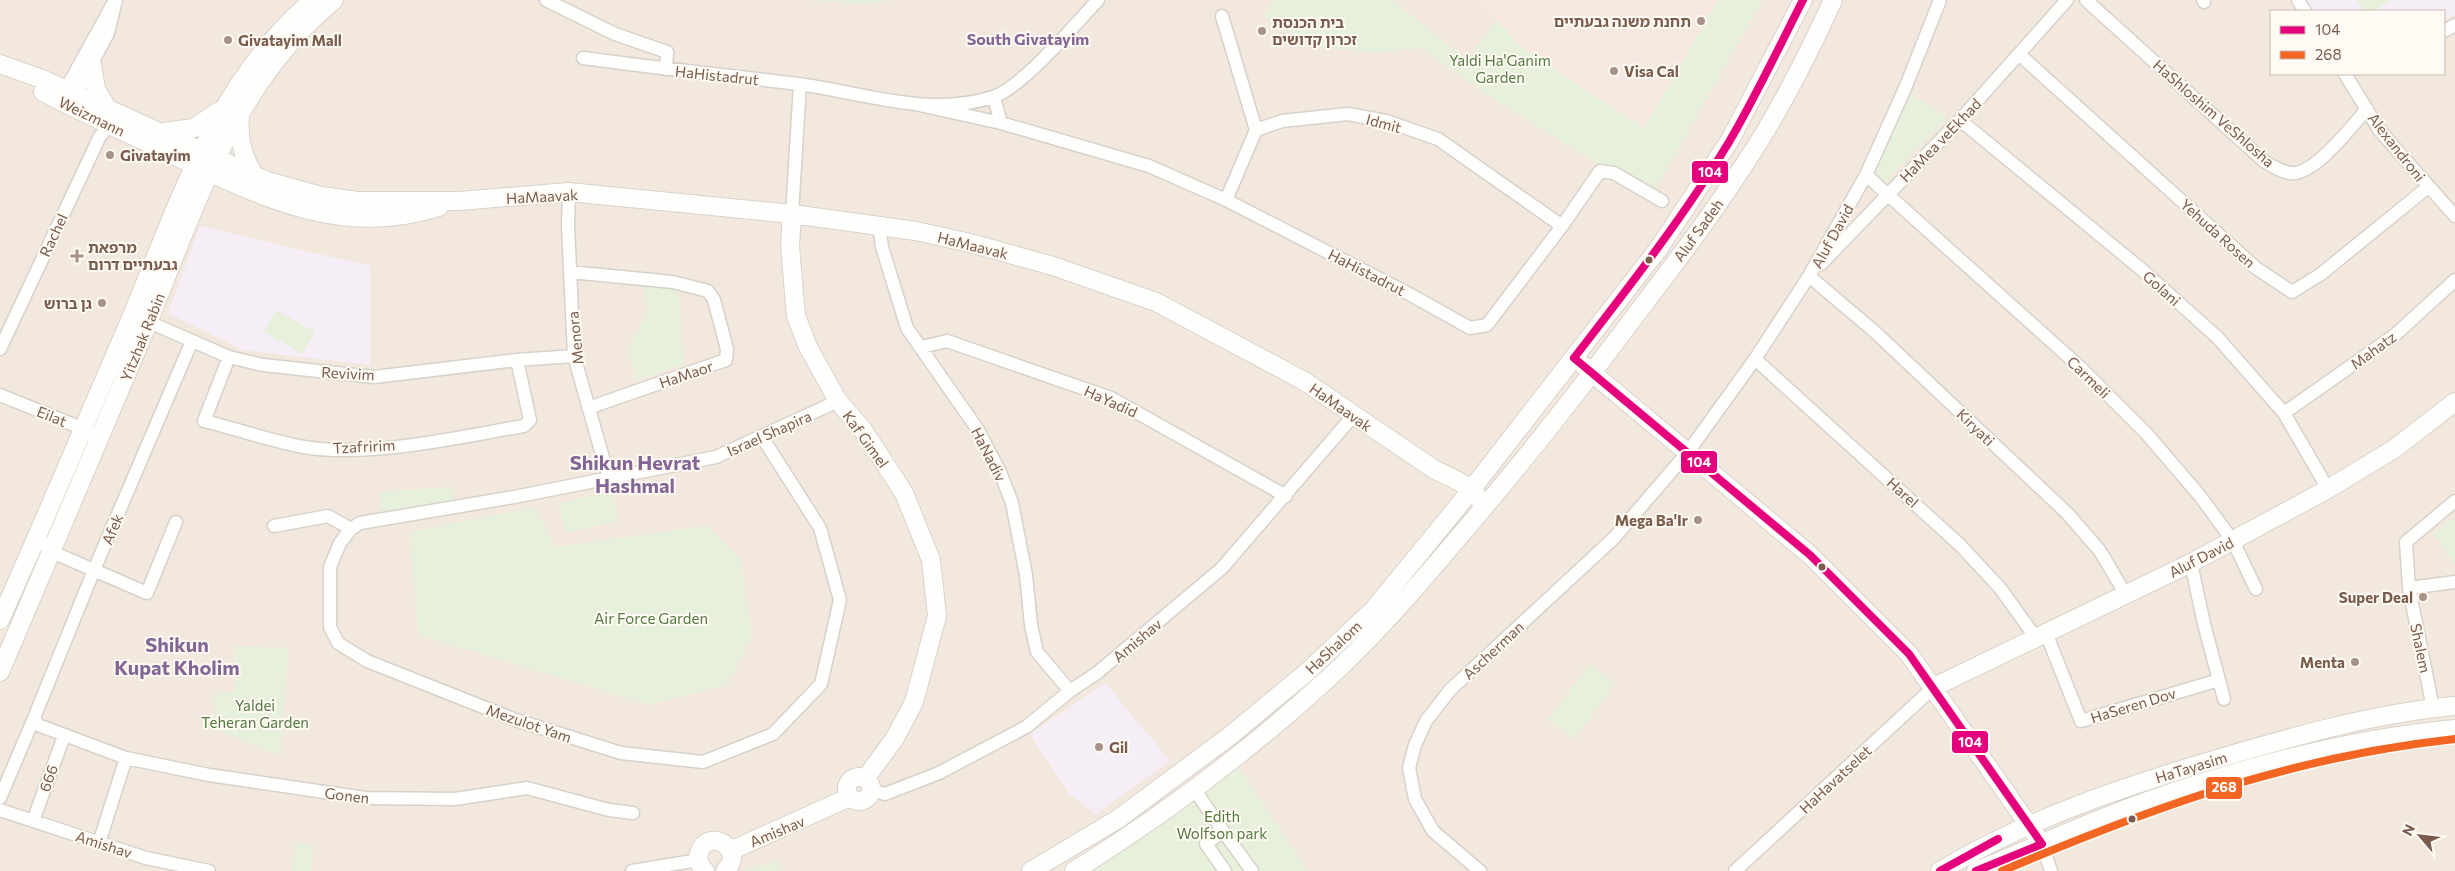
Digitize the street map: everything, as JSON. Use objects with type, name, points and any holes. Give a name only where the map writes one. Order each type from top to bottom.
[{"type":"main road","name":"Yitzhak Rabin","points":[[0,620],[130,321],[205,161],[236,103],[245,75],[271,43],[313,0]]},
{"type":"main road","name":"Yitzhak Rabin","points":[[236,103],[254,88],[280,52],[310,19],[334,0]]},
{"type":"main road","name":"Aluf Sadeh","points":[[1574,358],[1659,248],[1697,192],[1730,140],[1803,0]]},
{"type":"main road","name":"Aluf Sadeh","points":[[1592,373],[1744,166],[1809,54],[1833,0]]},
{"type":"main road","points":[[92,65],[96,89],[106,108]]},
{"type":"main road","name":"Weizmann","points":[[3,66],[24,81],[106,108],[164,132],[205,161]]},
{"type":"main road","name":"Weizmann","points":[[69,96],[111,125],[205,161]]},
{"type":"main road","points":[[164,132],[182,131],[200,126],[236,103],[241,145],[246,160],[255,176]]},
{"type":"main road","name":"Yitzhak Rabin","points":[[0,672],[149,321],[205,161]]},
{"type":"main road","name":"HaMaavak","points":[[205,161],[294,190],[349,200],[459,202],[569,192],[792,214],[879,225],[979,245],[1053,266],[1156,302],[1304,381],[1352,416],[1435,470],[1455,479],[1468,494],[1480,497],[1484,508]]},
{"type":"main road","name":"HaMaavak","points":[[205,161],[281,202],[312,211],[356,218],[400,218],[459,202]]},
{"type":"main road","name":"Kaf Gimel","points":[[792,214],[790,246],[796,316],[808,347],[838,401],[863,430],[904,493],[931,560],[938,616],[914,702],[868,784]]},
{"type":"main road","points":[[1574,358],[1810,555],[1908,654],[1934,687],[1978,754],[2030,824],[2042,844]]},
{"type":"main road","name":"HaShalom","points":[[1032,871],[1118,819],[1231,735],[1307,672],[1374,609],[1468,494],[1574,358]]},
{"type":"main road","name":"HaShalom","points":[[1074,871],[1122,841],[1234,760],[1323,683],[1411,594],[1484,508],[1592,373]]},
{"type":"main road","name":"Aluf David","points":[[1934,687],[2126,595],[2233,541],[2328,489],[2394,449],[2455,402]]},
{"type":"main road","name":"HaTayasim","points":[[1940,871],[2030,824],[2148,780],[2313,732],[2433,708],[2455,706]]},
{"type":"main road","name":"HaTayasim","points":[[1976,871],[2155,798],[2272,763],[2342,746],[2422,732],[2455,729]]},
{"type":"main road","name":"Amishav","points":[[730,851],[850,797],[848,791],[849,783],[856,778],[868,784]]},
{"type":"main road","points":[[702,866],[700,850],[709,842],[720,842],[730,851],[731,864],[725,871]]},
{"type":"street","points":[[69,96],[92,65],[108,33],[115,0]]},
{"type":"street","points":[[69,96],[115,0]]},
{"type":"street","name":"HaHistadrut","points":[[546,0],[615,34],[668,52],[666,69],[800,84],[915,104],[1001,123],[1149,166],[1226,200],[1411,295],[1470,328],[1487,325],[1562,226],[1600,171],[1614,173],[1662,201]]},
{"type":"street","points":[[987,98],[1013,84],[1040,61],[1098,0]]},
{"type":"street","name":"Aluf David","points":[[1688,452],[1755,359],[1809,276],[1866,175],[1913,69],[1940,0]]},
{"type":"street","name":"HaMea veEkhad","points":[[1809,276],[1960,120],[2020,55],[2067,0]]},
{"type":"street","name":"HaShloshim VeShlosha","points":[[2086,0],[2265,162],[2280,170],[2292,174],[2310,168],[2333,147],[2367,109]]},
{"type":"street","points":[[1222,16],[1256,130],[1226,200]]},
{"type":"street","name":"Yehuda Rosen","points":[[2020,55],[2256,268],[2292,292],[2321,274],[2428,186]]},
{"type":"street","points":[[583,58],[666,69]]},
{"type":"street","name":"Alexandroni","points":[[2350,75],[2380,130],[2455,216]]},
{"type":"street","name":"Kaf Gimel","points":[[792,214],[800,84]]},
{"type":"street","points":[[986,120],[987,98]]},
{"type":"street","points":[[987,98],[1001,123]]},
{"type":"street","name":"HaHistadrut","points":[[915,104],[960,103],[987,98]]},
{"type":"street","name":"Idmit","points":[[1256,130],[1282,121],[1348,114],[1386,121],[1438,140],[1562,226]]},
{"type":"street","name":"Golani","points":[[1960,120],[2141,269],[2217,337],[2284,413],[2328,489]]},
{"type":"street","name":"Rachel","points":[[0,349],[100,136],[111,125]]},
{"type":"street","name":"Carmeli","points":[[1866,175],[2081,368],[2146,433],[2200,496],[2233,541],[2256,589]]},
{"type":"street","name":"Menora","points":[[569,192],[574,356],[609,479]]},
{"type":"street","name":"HaNadiv","points":[[879,225],[882,247],[907,328],[978,430],[1000,472],[1012,503],[1026,575],[1031,625],[1037,652],[1070,691]]},
{"type":"street","name":"HaMaor","points":[[570,272],[673,282],[708,292],[714,300],[727,349],[726,360],[588,408]]},
{"type":"street","name":"Kiryati","points":[[1809,276],[1876,332],[2067,513],[2100,551],[2126,595]]},
{"type":"street","name":"Mahatz","points":[[2284,413],[2394,335],[2455,280]]},
{"type":"street","name":"Revivim","points":[[130,321],[139,319],[149,321],[229,357],[263,365],[374,377],[517,360],[574,356]]},
{"type":"street","name":"Afek","points":[[0,798],[94,570],[192,341]]},
{"type":"street","name":"HaYadid","points":[[922,347],[947,341],[1111,398],[1286,496]]},
{"type":"street","name":"Tzafririm","points":[[229,357],[204,421],[305,447],[353,450],[454,438],[524,426],[530,420],[517,360]]},
{"type":"street","name":"Harel","points":[[1755,359],[1960,545],[2041,635]]},
{"type":"street","name":"Eilat","points":[[0,395],[84,429],[92,436],[97,445]]},
{"type":"street","name":"Israel Shapira","points":[[609,479],[716,457],[838,401]]},
{"type":"street","name":"Amishav","points":[[868,784],[885,794],[938,773],[1026,727],[1070,691],[1097,673],[1222,568],[1286,496],[1352,416]]},
{"type":"street","name":"Mezulot Yam","points":[[350,529],[340,543],[330,567],[330,627],[338,643],[367,661],[516,720],[621,753],[703,762],[773,734],[821,684],[840,600],[820,528],[762,437]]},
{"type":"street","name":"Ascherman","points":[[1480,871],[1433,831],[1415,799],[1409,768],[1415,745],[1426,721],[1450,690],[1614,538],[1688,452]]},
{"type":"street","points":[[274,526],[328,516],[350,529],[360,523],[609,479]]},
{"type":"street","name":"Shalem","points":[[2433,708],[2409,588],[2406,542],[2455,501]]},
{"type":"street","points":[[39,534],[43,544],[52,552],[147,594],[176,522]]},
{"type":"street","points":[[2191,563],[2204,624],[2224,699]]},
{"type":"street","points":[[2409,588],[2455,582]]},
{"type":"street","name":"HaSeren Dov","points":[[2041,635],[2080,721],[2219,680]]},
{"type":"street","name":"HaHavatselet","points":[[1735,871],[1934,687]]},
{"type":"street","points":[[34,718],[38,725],[64,736]]},
{"type":"street","name":"Gonen","points":[[64,736],[126,758],[209,775],[365,798],[455,799],[527,788],[609,810],[633,813]]},
{"type":"street","name":"666","points":[[33,821],[64,736]]},
{"type":"street","points":[[99,843],[126,758]]},
{"type":"street","points":[[1194,789],[1252,871]]},
{"type":"street","name":"Amishav","points":[[0,810],[146,858],[209,871]]},
{"type":"street","points":[[1223,831],[1206,844],[1225,871]]},
{"type":"street","points":[[2042,844],[2051,871]]},
{"type":"street","points":[[638,870],[702,866]]},
{"type":"shaded area","points":[[0,0],[2455,0],[2455,871],[0,871]]},
{"type":"shaded area","points":[[1472,0],[1729,0],[1651,139],[1518,45]]},
{"type":"shaded area","points":[[2307,0],[2455,0],[2455,14],[2445,19],[2445,10],[2312,10]]},
{"type":"shaded area","points":[[200,226],[370,266],[370,365],[243,350],[168,313]]},
{"type":"shaded area","name":"Gil","points":[[1105,683],[1170,761],[1096,814],[1070,795],[1030,734]]},
{"type":"green space","points":[[809,0],[895,0],[861,4]]},
{"type":"green space","name":"Yaldi Ha'Ganim Garden","points":[[1272,0],[1392,0],[1467,60],[1497,20],[1521,47],[1644,128],[1718,0],[1762,0],[1655,190],[1598,164],[1483,92],[1421,48],[1376,53],[1317,47],[1264,16]]},
{"type":"green space","points":[[2357,0],[2392,0],[2375,10],[2362,10]]},
{"type":"green space","points":[[1910,94],[1947,117],[1885,182],[1874,170]]},
{"type":"green space","points":[[643,287],[678,287],[684,364],[636,381],[628,349],[647,314]]},
{"type":"green space","points":[[276,310],[315,332],[303,354],[264,332]]},
{"type":"green space","points":[[453,487],[454,505],[381,519],[380,492]]},
{"type":"green space","points":[[612,491],[618,521],[565,533],[559,503]]},
{"type":"green space","name":"Air Force Garden","points":[[536,507],[554,547],[707,526],[740,560],[752,635],[728,684],[650,705],[419,635],[409,532]]},
{"type":"green space","points":[[2455,517],[2455,564],[2433,533]]},
{"type":"green space","name":"Yaldei Teheran Garden","points":[[234,646],[288,648],[281,756],[217,729],[213,694],[236,691]]},
{"type":"green space","points":[[1589,664],[1615,683],[1575,739],[1548,720]]},
{"type":"green space","name":"Edith Wolfson park","points":[[1234,760],[1308,871],[1074,871]]},
{"type":"green space","points":[[296,843],[313,845],[310,871],[292,871]]},
{"type":"green space","points":[[779,861],[782,871],[741,871]]},
{"type":"transit line","name":"104","points":[[1803,0],[1749,107],[1729,142],[1655,252],[1574,358],[1810,555],[1909,654],[2042,844],[1976,871]]},
{"type":"transit line","name":"268","points":[[2002,871],[2113,826],[2223,788],[2336,758],[2394,747],[2455,739]]},
{"type":"transit line","name":"104","points":[[1940,871],[1998,839]]},
{"type":"place","name":"תחנת משנה גבעתיים","points":[[1701,21]]},
{"type":"place","name":"בית הכנסת זכרון קדושים","points":[[1262,31]]},
{"type":"place","name":"Givatayim Mall","points":[[228,40]]},
{"type":"place","name":"Visa Cal","points":[[1614,71]]},
{"type":"place","name":"Givatayim","points":[[110,155]]},
{"type":"place","name":"מרפאת גבעתיים דרום","points":[[77,256]]},
{"type":"place","name":"גן ברוש","points":[[102,303]]},
{"type":"place","name":"Mega Ba'Ir","points":[[1698,520]]},
{"type":"place","name":"Super Deal","points":[[2423,597]]},
{"type":"place","name":"Menta","points":[[2355,662]]},
{"type":"place","name":"Gil","points":[[1099,747]]},
{"type":"district","name":"South Givatayim","points":[[1028,38]]},
{"type":"district","name":"Shikun Hevrat Hashmal","points":[[635,474]]},
{"type":"district","name":"Shikun Kupat Kholim","points":[[177,656]]}]
